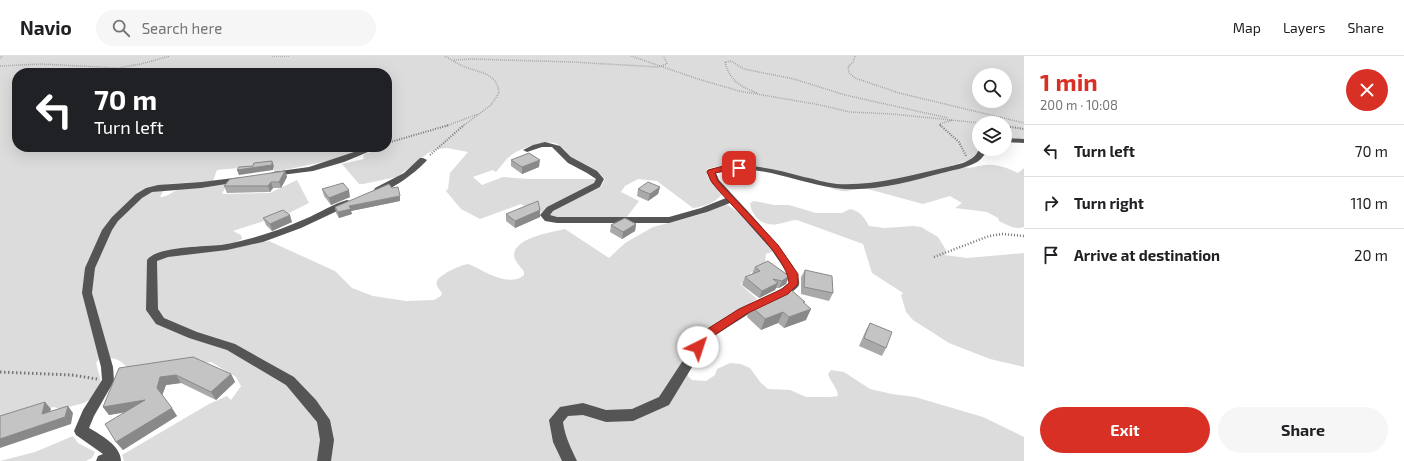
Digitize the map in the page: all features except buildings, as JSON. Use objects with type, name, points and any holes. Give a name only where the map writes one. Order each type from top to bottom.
[{"type":"street","points":[[1012,140],[1024,141]]},
{"type":"street","points":[[527,150],[543,144],[553,145],[560,149],[570,161],[596,174],[600,179],[597,185],[550,208],[545,215],[548,219],[669,220],[730,200]]},
{"type":"street","points":[[110,460],[106,448],[81,431],[88,414],[108,381],[107,367],[87,293],[90,268],[107,230],[115,219],[139,196],[149,190],[201,185],[310,169],[363,152]]},
{"type":"street","points":[[570,461],[562,448],[556,420],[565,411],[583,410],[606,416],[633,415],[664,401],[705,336],[743,312],[785,292],[794,284],[793,274],[774,247],[730,200],[715,181],[711,172],[727,167],[763,170],[832,186],[874,185],[964,165],[975,160],[979,156]]},
{"type":"street","points":[[370,193],[407,175],[423,160]]},
{"type":"street","points":[[324,461],[327,440],[323,420],[312,404],[290,381],[231,347],[193,335],[160,321],[152,310],[152,260],[168,252],[185,252],[224,248],[264,239],[357,198]]},
{"type":"path","points":[[0,66],[41,64],[118,68],[141,64],[170,56]]},
{"type":"path","points":[[272,56],[290,56]]},
{"type":"path","points":[[423,160],[491,105],[499,93],[498,84],[488,74],[464,66],[445,56]]},
{"type":"path","points":[[631,56],[698,79],[739,91],[850,112],[892,114],[972,122]]},
{"type":"path","points":[[454,60],[470,59],[661,66],[667,64],[668,61],[664,56]]},
{"type":"path","points":[[855,56],[853,62],[848,67],[849,73],[855,78],[906,94],[1024,123]]},
{"type":"path","points":[[762,95],[746,89],[731,79],[727,72],[725,62],[727,60],[731,61],[744,69],[783,76],[845,95],[954,120]]},
{"type":"path","points":[[392,142],[440,128],[480,113]]},
{"type":"path","points":[[954,120],[939,124],[952,134],[965,150],[966,157],[964,165]]},
{"type":"path","points":[[1012,127],[1024,129]]},
{"type":"path","points":[[934,257],[989,236],[1002,234],[1024,236]]},
{"type":"path","points":[[0,372],[72,375],[108,381]]},
{"type":"shaded area","points":[[0,56],[1024,56],[1024,140],[1012,139],[1012,116],[972,116],[972,156],[974,156],[970,160],[957,164],[969,168],[995,165],[1018,173],[1024,168],[1024,227],[1021,228],[1005,224],[987,212],[955,208],[962,203],[950,196],[923,204],[864,188],[848,191],[838,190],[823,185],[822,181],[751,166],[720,166],[707,169],[707,175],[722,194],[713,202],[701,207],[693,208],[657,181],[638,179],[625,186],[621,192],[639,201],[626,218],[551,217],[549,214],[553,209],[601,187],[605,179],[598,173],[573,159],[557,144],[552,143],[541,143],[522,149],[510,156],[496,172],[493,170],[473,177],[482,185],[503,177],[528,179],[595,179],[597,180],[595,183],[538,214],[521,204],[480,219],[461,209],[446,191],[448,189],[450,173],[468,152],[447,148],[438,149],[428,153],[397,177],[363,184],[359,184],[342,164],[364,159],[363,156],[370,152],[392,152],[392,68],[12,68],[12,152],[360,152],[343,158],[274,172],[274,165],[217,170],[213,181],[167,184],[160,197],[166,196],[183,188],[227,184],[222,194],[270,193],[297,180],[309,203],[289,213],[233,231],[241,235],[242,239],[229,245],[235,248],[269,241],[335,271],[352,288],[373,296],[406,301],[434,300],[441,296],[442,293],[438,288],[437,281],[451,270],[466,264],[496,277],[511,280],[518,279],[524,275],[524,272],[514,256],[515,250],[526,240],[543,234],[565,229],[609,258],[625,243],[653,227],[702,214],[725,204],[743,217],[774,251],[766,254],[765,266],[750,273],[756,278],[740,284],[757,299],[708,331],[701,331],[687,355],[688,376],[692,380],[706,381],[715,375],[717,369],[730,363],[741,364],[750,368],[761,383],[768,389],[790,390],[806,397],[830,397],[838,396],[828,374],[831,370],[844,372],[870,389],[915,397],[983,417],[1024,437],[1024,461],[124,461],[122,455],[209,404],[227,396],[231,400],[241,386],[236,377],[211,362],[138,371],[129,370],[123,363],[116,359],[100,357],[96,363],[101,381],[92,398],[84,403],[60,409],[54,407],[0,421]]},
{"type":"shaded area","points":[[754,201],[774,205],[789,205],[816,213],[842,213],[850,209],[861,215],[869,226],[884,228],[921,227],[938,237],[946,250],[945,255],[967,258],[1024,253],[1024,367],[990,359],[949,343],[913,320],[906,312],[901,295],[903,293],[872,273],[863,244],[797,220],[773,225],[764,223],[753,213],[750,203]]},
{"type":"shaded area","points":[[73,436],[78,443],[95,452],[92,458],[86,461],[0,461],[35,452]]},
{"type":"route","points":[[698,347],[705,336],[743,312],[785,292],[794,284],[793,274],[774,247],[763,233],[730,200],[715,181],[711,172],[727,167],[739,168]]}]
